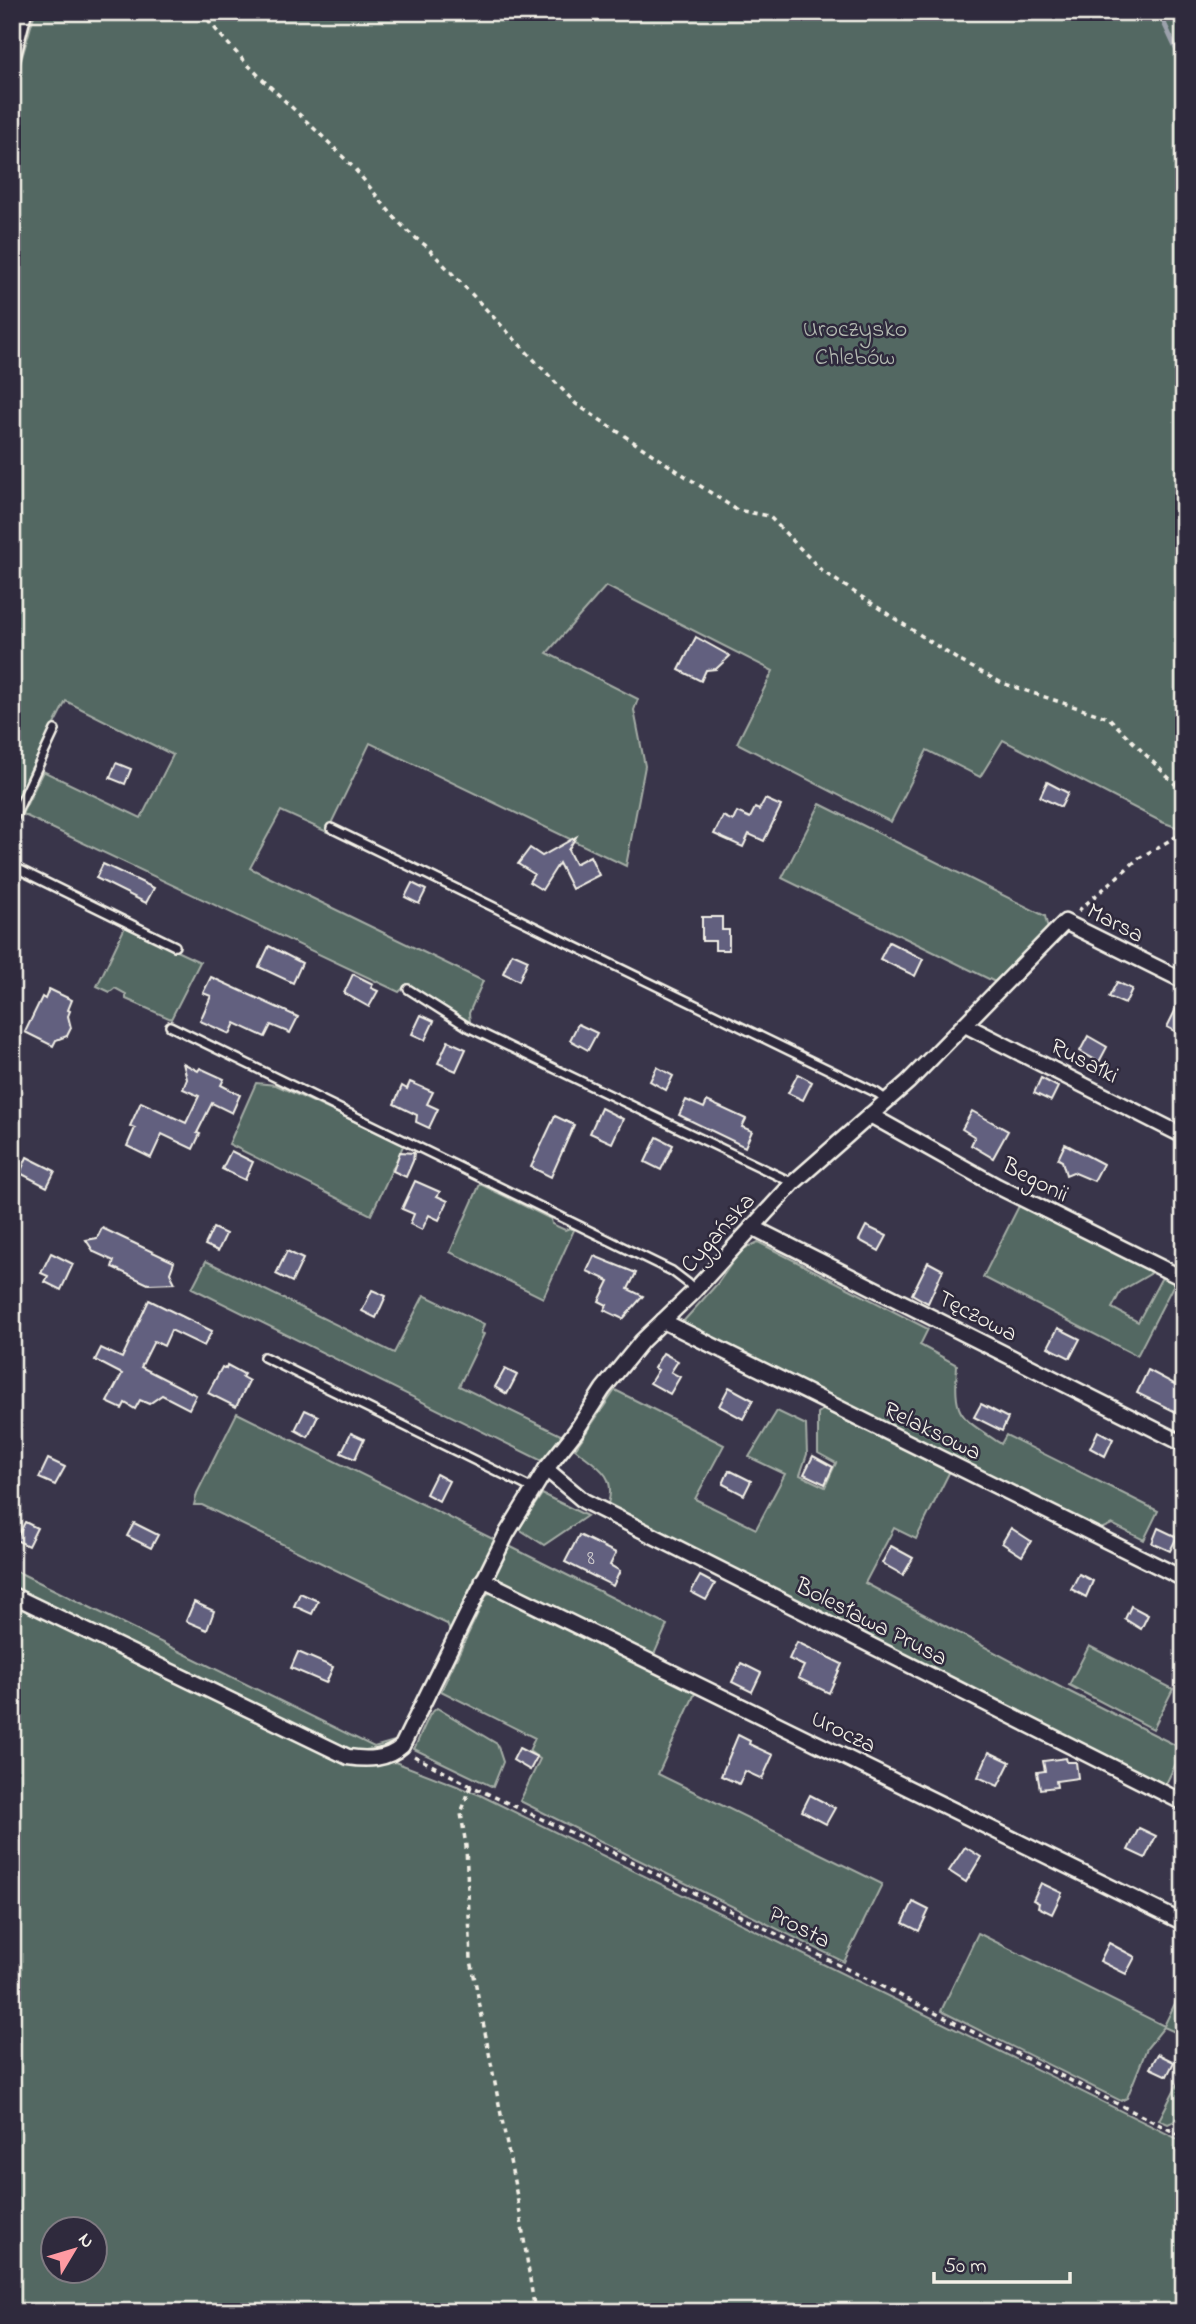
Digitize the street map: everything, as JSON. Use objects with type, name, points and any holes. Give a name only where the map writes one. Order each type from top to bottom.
[{"type":"street","points":[[13,52],[24,12]]},
{"type":"street","name":"Cygańska","points":[[398,1749],[483,1580],[533,1489],[603,1389],[642,1341],[693,1292],[793,1184],[887,1100],[965,1025],[1065,922]]},
{"type":"street","name":"Marsa","points":[[1065,922],[1184,981]]},
{"type":"street","name":"Rusałki","points":[[965,1025],[1184,1136]]},
{"type":"street","name":"Begonii","points":[[870,1115],[997,1186],[1184,1279]]},
{"type":"street","name":"Tęczowa","points":[[752,1227],[1184,1444]]},
{"type":"street","name":"Relaksowa","points":[[663,1321],[1184,1579]]},
{"type":"street","name":"Bolesława Prusa","points":[[546,1469],[583,1502],[1184,1803]]},
{"type":"street","name":"Urocza","points":[[483,1580],[1184,1923]]},
{"type":"street","points":[[12,1595],[348,1757],[374,1758],[398,1749]]},
{"type":"lane","points":[[12,822],[55,730]]},
{"type":"lane","points":[[331,828],[887,1100]]},
{"type":"lane","points":[[12,866],[175,946]]},
{"type":"lane","points":[[408,989],[468,1027],[793,1184]]},
{"type":"lane","points":[[170,1026],[673,1271],[693,1292]]},
{"type":"lane","points":[[264,1357],[533,1489]]},
{"type":"path","points":[[202,12],[282,99],[348,161],[408,234],[425,245],[576,404],[737,510],[769,516],[822,571],[960,661],[1002,683],[1109,718],[1184,793]]},
{"type":"path","points":[[1065,922],[1139,858],[1184,832]]},
{"type":"path","name":"Prosta","points":[[398,1749],[606,1849],[1184,2137]]},
{"type":"path","points":[[471,1786],[461,1813],[466,1846],[471,1960],[519,2207],[535,2312]]},
{"type":"green space","name":"Uroczysko Chlebów","points":[[35,12],[1184,12],[1184,830],[1162,822],[1003,740],[980,777],[927,750],[891,822],[737,743],[773,671],[606,586],[547,653],[638,699],[634,710],[645,766],[626,866],[370,743],[327,832],[281,811],[250,868],[483,981],[469,1013],[470,1022],[407,984],[399,992],[22,814],[43,771],[141,818],[173,755],[66,701],[31,769],[12,814],[12,92]]},
{"type":"green space","points":[[820,804],[1045,916],[1048,929],[995,982],[782,878]]},
{"type":"green space","points":[[125,927],[200,962],[171,1019],[126,999],[126,994],[115,988],[110,992],[97,986]]},
{"type":"green space","points":[[256,1083],[276,1085],[404,1144],[371,1215],[229,1144]]},
{"type":"green space","points":[[480,1184],[551,1219],[552,1224],[565,1230],[574,1230],[543,1298],[450,1252]]},
{"type":"green space","points":[[1021,1202],[1148,1266],[1150,1274],[1121,1291],[1112,1308],[1138,1322],[1161,1279],[1168,1276],[1176,1280],[1137,1356],[983,1277]]},
{"type":"green space","points":[[758,1242],[928,1329],[920,1345],[957,1365],[958,1406],[967,1420],[1001,1444],[1006,1435],[1158,1511],[1144,1540],[1112,1524],[1094,1532],[680,1325],[717,1284],[741,1250]]},
{"type":"green space","points":[[206,1261],[394,1353],[424,1295],[484,1324],[481,1333],[484,1334],[459,1386],[563,1436],[542,1461],[192,1288]]},
{"type":"green space","points":[[615,1390],[724,1445],[695,1499],[756,1529],[785,1474],[749,1457],[777,1411],[806,1425],[807,1454],[800,1475],[825,1487],[836,1463],[818,1453],[818,1413],[824,1409],[950,1471],[916,1539],[894,1528],[865,1583],[1183,1749],[1163,1790],[788,1596],[617,1513],[608,1504],[610,1485],[607,1478],[597,1466],[575,1449]]},
{"type":"green space","points":[[237,1413],[495,1540],[450,1631],[447,1624],[202,1505],[194,1505],[197,1493]]},
{"type":"green space","points":[[542,1494],[587,1516],[544,1545],[519,1529]]},
{"type":"green space","points":[[509,1546],[667,1625],[653,1657],[493,1579]]},
{"type":"green space","points":[[12,1569],[374,1747],[391,1742],[386,1749],[363,1753],[350,1751],[12,1587]]},
{"type":"green space","points":[[494,1592],[697,1689],[658,1774],[882,1884],[844,1962],[520,1801],[540,1759],[529,1751],[535,1738],[441,1691],[487,1594]]},
{"type":"green space","points":[[12,1600],[144,1662],[344,1764],[395,1762],[480,1795],[1184,2142],[1184,2312],[12,2312]]},
{"type":"green space","points":[[1089,1646],[1173,1689],[1153,1729],[1069,1685]]},
{"type":"green space","points":[[437,1708],[497,1744],[503,1762],[493,1787],[414,1749],[430,1714]]},
{"type":"green space","points":[[978,1933],[1164,2026],[1184,1985],[1184,2036],[1164,2027],[1147,2048],[1127,2098],[1121,2101],[941,2011]]},
{"type":"green space","points":[[1184,2071],[1183,2109],[1175,2120],[1168,2124],[1159,2120]]},
{"type":"building","points":[[696,637],[730,656],[716,669],[706,670],[701,681],[679,670]]},
{"type":"building","points":[[116,763],[131,769],[125,784],[110,778]]},
{"type":"building","points":[[1047,782],[1068,793],[1061,807],[1040,797]]},
{"type":"building","points":[[765,799],[781,806],[764,841],[749,834],[743,847],[714,834],[723,816],[733,821],[737,812],[750,818],[755,808],[759,810]]},
{"type":"building","points":[[576,837],[568,850],[575,864],[590,856],[599,875],[572,889],[559,863],[542,890],[529,882],[534,874],[518,864],[530,848],[542,856]]},
{"type":"building","points":[[103,864],[154,888],[146,903],[96,878]]},
{"type":"building","points":[[412,883],[426,890],[419,904],[405,897]]},
{"type":"building","points":[[702,917],[722,917],[722,930],[729,930],[729,950],[715,950],[715,941],[702,941]]},
{"type":"building","points":[[889,942],[923,959],[915,976],[880,959]]},
{"type":"building","points":[[269,946],[302,963],[293,983],[259,967]]},
{"type":"building","points":[[512,953],[528,960],[519,981],[503,973]]},
{"type":"building","points":[[353,974],[373,984],[371,988],[378,991],[369,1007],[344,993]]},
{"type":"building","points":[[211,977],[298,1017],[290,1033],[271,1025],[265,1037],[235,1023],[230,1034],[200,1021],[211,996],[203,993]]},
{"type":"building","points":[[1117,982],[1132,989],[1125,1004],[1109,997]]},
{"type":"building","points":[[49,989],[72,1000],[68,1010],[71,1028],[67,1036],[56,1040],[53,1046],[25,1032],[42,997],[45,999]]},
{"type":"building","points":[[1184,993],[1184,1036],[1167,1027]]},
{"type":"building","points":[[421,1015],[434,1021],[425,1040],[412,1034]]},
{"type":"building","points":[[578,1024],[597,1033],[588,1050],[570,1040]]},
{"type":"building","points":[[1088,1036],[1107,1047],[1099,1062],[1080,1051]]},
{"type":"building","points":[[448,1041],[466,1049],[456,1071],[438,1063]]},
{"type":"building","points":[[183,1063],[224,1079],[221,1085],[240,1095],[232,1113],[212,1103],[197,1133],[200,1134],[193,1149],[162,1134],[151,1158],[127,1146],[135,1128],[130,1126],[141,1102],[186,1123],[199,1096],[183,1089],[187,1079]]},
{"type":"building","points":[[657,1067],[673,1076],[666,1090],[650,1081]]},
{"type":"building","points":[[798,1074],[812,1082],[803,1100],[788,1093]]},
{"type":"building","points":[[1041,1078],[1058,1087],[1051,1101],[1034,1093]]},
{"type":"building","points":[[410,1082],[433,1092],[427,1104],[438,1109],[429,1128],[416,1122],[417,1115],[394,1104],[402,1086],[407,1089]]},
{"type":"building","points":[[686,1100],[704,1108],[707,1101],[746,1119],[742,1127],[752,1131],[745,1147],[679,1115]]},
{"type":"building","points":[[601,1108],[623,1119],[612,1143],[590,1133]]},
{"type":"building","points":[[972,1111],[1008,1131],[993,1158],[971,1145],[975,1137],[962,1129]]},
{"type":"building","points":[[555,1116],[574,1125],[551,1177],[531,1167]]},
{"type":"building","points":[[657,1137],[673,1145],[661,1170],[645,1162]]},
{"type":"building","points":[[1065,1144],[1103,1164],[1094,1181],[1073,1172],[1066,1175],[1062,1161],[1058,1159]]},
{"type":"building","points":[[231,1151],[253,1162],[245,1180],[222,1169]]},
{"type":"building","points":[[400,1152],[414,1153],[406,1177],[393,1171]]},
{"type":"building","points":[[27,1157],[55,1171],[47,1187],[20,1173]]},
{"type":"building","points":[[415,1181],[440,1192],[437,1196],[448,1201],[439,1220],[429,1215],[422,1230],[410,1224],[414,1214],[402,1209]]},
{"type":"building","points":[[866,1226],[887,1236],[879,1251],[859,1240]]},
{"type":"building","points":[[102,1228],[174,1262],[170,1273],[175,1283],[148,1284],[112,1267],[114,1261],[94,1252],[86,1240],[97,1238]]},
{"type":"building","points":[[213,1228],[226,1234],[218,1251],[205,1245]]},
{"type":"building","points":[[287,1251],[303,1259],[292,1282],[276,1274]]},
{"type":"building","points":[[51,1253],[73,1264],[61,1290],[45,1282],[48,1276],[41,1273]]},
{"type":"building","points":[[594,1256],[636,1273],[628,1289],[643,1296],[623,1319],[604,1310],[607,1305],[599,1301],[609,1281],[587,1271]]},
{"type":"building","points":[[928,1262],[943,1270],[928,1303],[912,1294]]},
{"type":"building","points":[[372,1290],[386,1296],[376,1318],[362,1311]]},
{"type":"building","points":[[149,1300],[212,1331],[204,1346],[171,1330],[164,1346],[154,1341],[141,1367],[196,1395],[189,1409],[162,1395],[149,1404],[140,1400],[135,1409],[125,1403],[122,1409],[107,1402],[122,1374],[95,1360],[101,1348],[122,1358]]},
{"type":"building","points":[[1058,1328],[1080,1339],[1070,1358],[1048,1347]]},
{"type":"building","points":[[663,1353],[678,1361],[671,1372],[680,1377],[670,1394],[650,1383],[658,1370],[654,1368]]},
{"type":"building","points":[[227,1365],[244,1374],[242,1377],[249,1381],[236,1407],[208,1393],[222,1367],[226,1369]]},
{"type":"building","points":[[505,1369],[517,1375],[507,1394],[495,1387]]},
{"type":"building","points":[[1148,1370],[1184,1389],[1184,1416],[1137,1393]]},
{"type":"building","points":[[729,1387],[753,1400],[743,1419],[719,1406]]},
{"type":"building","points":[[981,1404],[1008,1418],[1002,1431],[974,1417]]},
{"type":"building","points":[[305,1410],[318,1416],[308,1437],[295,1430]]},
{"type":"building","points":[[1098,1431],[1113,1439],[1105,1456],[1090,1448]]},
{"type":"building","points":[[351,1433],[364,1439],[355,1459],[341,1453]]},
{"type":"building","points":[[813,1456],[833,1467],[825,1484],[804,1474]]},
{"type":"building","points":[[48,1459],[65,1467],[55,1485],[39,1478]]},
{"type":"building","points":[[729,1470],[751,1481],[744,1495],[723,1484]]},
{"type":"building","points":[[436,1474],[449,1481],[439,1501],[426,1494]]},
{"type":"building","points":[[25,1522],[37,1528],[28,1546],[16,1540]]},
{"type":"building","points":[[134,1523],[158,1535],[151,1548],[127,1536]]},
{"type":"building","points":[[1011,1528],[1031,1541],[1022,1556],[1002,1543]]},
{"type":"building","points":[[1158,1528],[1177,1537],[1170,1551],[1152,1543]]},
{"type":"building","points":[[579,1535],[616,1553],[610,1565],[620,1571],[613,1586],[565,1562]]},
{"type":"building","points":[[891,1546],[913,1558],[903,1575],[882,1563]]},
{"type":"building","points":[[1079,1574],[1093,1581],[1086,1597],[1071,1589]]},
{"type":"building","points":[[700,1576],[715,1584],[706,1600],[691,1592]]},
{"type":"building","points":[[300,1593],[318,1601],[312,1614],[294,1606]]},
{"type":"building","points":[[194,1602],[214,1611],[207,1630],[186,1621]]},
{"type":"building","points":[[1131,1606],[1148,1615],[1141,1629],[1125,1619]]},
{"type":"building","points":[[797,1642],[842,1664],[829,1693],[798,1678],[804,1666],[789,1659]]},
{"type":"building","points":[[298,1652],[333,1667],[326,1683],[291,1668]]},
{"type":"building","points":[[741,1663],[761,1673],[752,1692],[732,1682]]},
{"type":"building","points":[[738,1735],[750,1741],[749,1744],[773,1755],[762,1779],[745,1771],[739,1784],[721,1776]]},
{"type":"building","points":[[519,1748],[537,1757],[530,1770],[513,1760]]},
{"type":"building","points":[[989,1752],[1010,1762],[998,1786],[978,1777]]},
{"type":"building","points":[[1066,1758],[1067,1762],[1076,1762],[1078,1778],[1056,1781],[1057,1787],[1040,1789],[1037,1772],[1045,1771],[1043,1761]]},
{"type":"building","points":[[810,1795],[835,1808],[826,1824],[802,1811]]},
{"type":"building","points":[[1139,1828],[1156,1836],[1145,1858],[1128,1850]]},
{"type":"building","points":[[965,1847],[981,1857],[966,1882],[949,1871]]},
{"type":"building","points":[[1041,1883],[1062,1893],[1052,1914],[1038,1907],[1039,1903],[1033,1900]]},
{"type":"building","points":[[913,1902],[929,1910],[919,1931],[903,1923]]},
{"type":"building","points":[[1109,1943],[1135,1957],[1126,1974],[1100,1961]]},
{"type":"building","points":[[1158,2054],[1174,2062],[1167,2076],[1150,2068]]},
{"type":"waterway","points":[[1159,12],[1184,66]]}]
